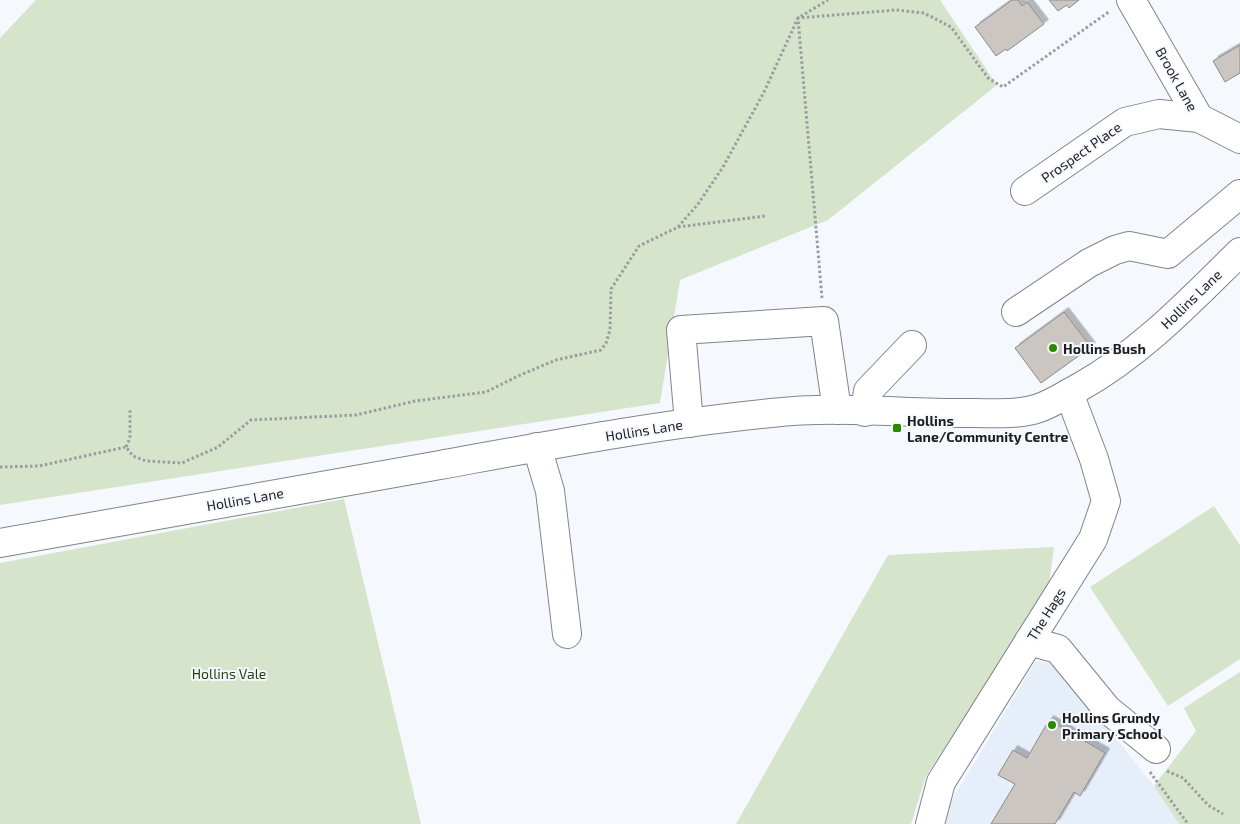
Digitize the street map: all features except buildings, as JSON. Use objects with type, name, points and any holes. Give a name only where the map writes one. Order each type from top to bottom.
[{"type":"street","name":"Brook Lane","points":[[1124,3],[1199,118],[1237,129]]},
{"type":"street","name":"Prospect Place","points":[[1025,192],[1125,122],[1159,114],[1199,118]]},
{"type":"street","points":[[1016,312],[1089,263],[1115,250],[1129,246],[1168,254],[1240,194]]},
{"type":"street","name":"Hollins Lane","points":[[0,543],[537,448],[689,423],[775,412],[837,410],[928,414],[1022,413],[1040,408],[1118,364],[1144,343],[1240,252]]},
{"type":"street","points":[[689,423],[681,330],[824,321],[837,410]]},
{"type":"street","points":[[865,412],[868,391],[912,345]]},
{"type":"street","name":"The Hags","points":[[930,824],[941,782],[1093,539],[1106,501],[1094,458],[1069,393]]},
{"type":"street","points":[[537,448],[550,491],[567,634]]},
{"type":"street","points":[[1029,641],[1058,649],[1107,709],[1156,762]]},
{"type":"path","points":[[678,227],[698,204],[723,167],[764,92],[798,18],[828,0]]},
{"type":"path","points":[[798,18],[896,10],[924,14],[951,27],[988,78],[1002,87],[1124,3]]},
{"type":"path","points":[[798,18],[824,321]]},
{"type":"path","points":[[126,447],[133,456],[146,462],[182,463],[218,447],[251,420],[356,415],[414,401],[486,392],[556,360],[601,350],[606,343],[610,330],[611,289],[639,246],[678,227],[765,216]]},
{"type":"path","points":[[126,447],[130,438],[130,409]]},
{"type":"path","points":[[0,467],[39,466],[126,447]]},
{"type":"path","points":[[1188,824],[1148,769],[1156,762],[1183,778],[1208,805],[1223,814]]},
{"type":"shaded area","name":"Hollins Grundy Primary School","points":[[1036,661],[1058,665],[1154,786],[1179,824],[943,824],[949,805]]},
{"type":"green space","points":[[36,0],[940,0],[997,85],[828,220],[680,280],[660,403],[0,505],[0,38]]},
{"type":"green space","name":"Hollins Vale","points":[[344,499],[421,824],[0,824],[0,563]]},
{"type":"green space","points":[[1214,506],[1240,545],[1240,659],[1168,706],[1090,587]]},
{"type":"green space","points":[[1054,547],[1048,591],[926,776],[911,824],[736,824],[888,555]]},
{"type":"green space","points":[[1240,672],[1240,824],[1179,824],[1154,786],[1196,731],[1184,708]]},
{"type":"place","name":"Hollins Bush","points":[[1053,348]]},
{"type":"place","name":"Hollins Lane/Community Centre","points":[[897,428]]},
{"type":"place","name":"Hollins Grundy Primary School","points":[[1052,725]]}]
